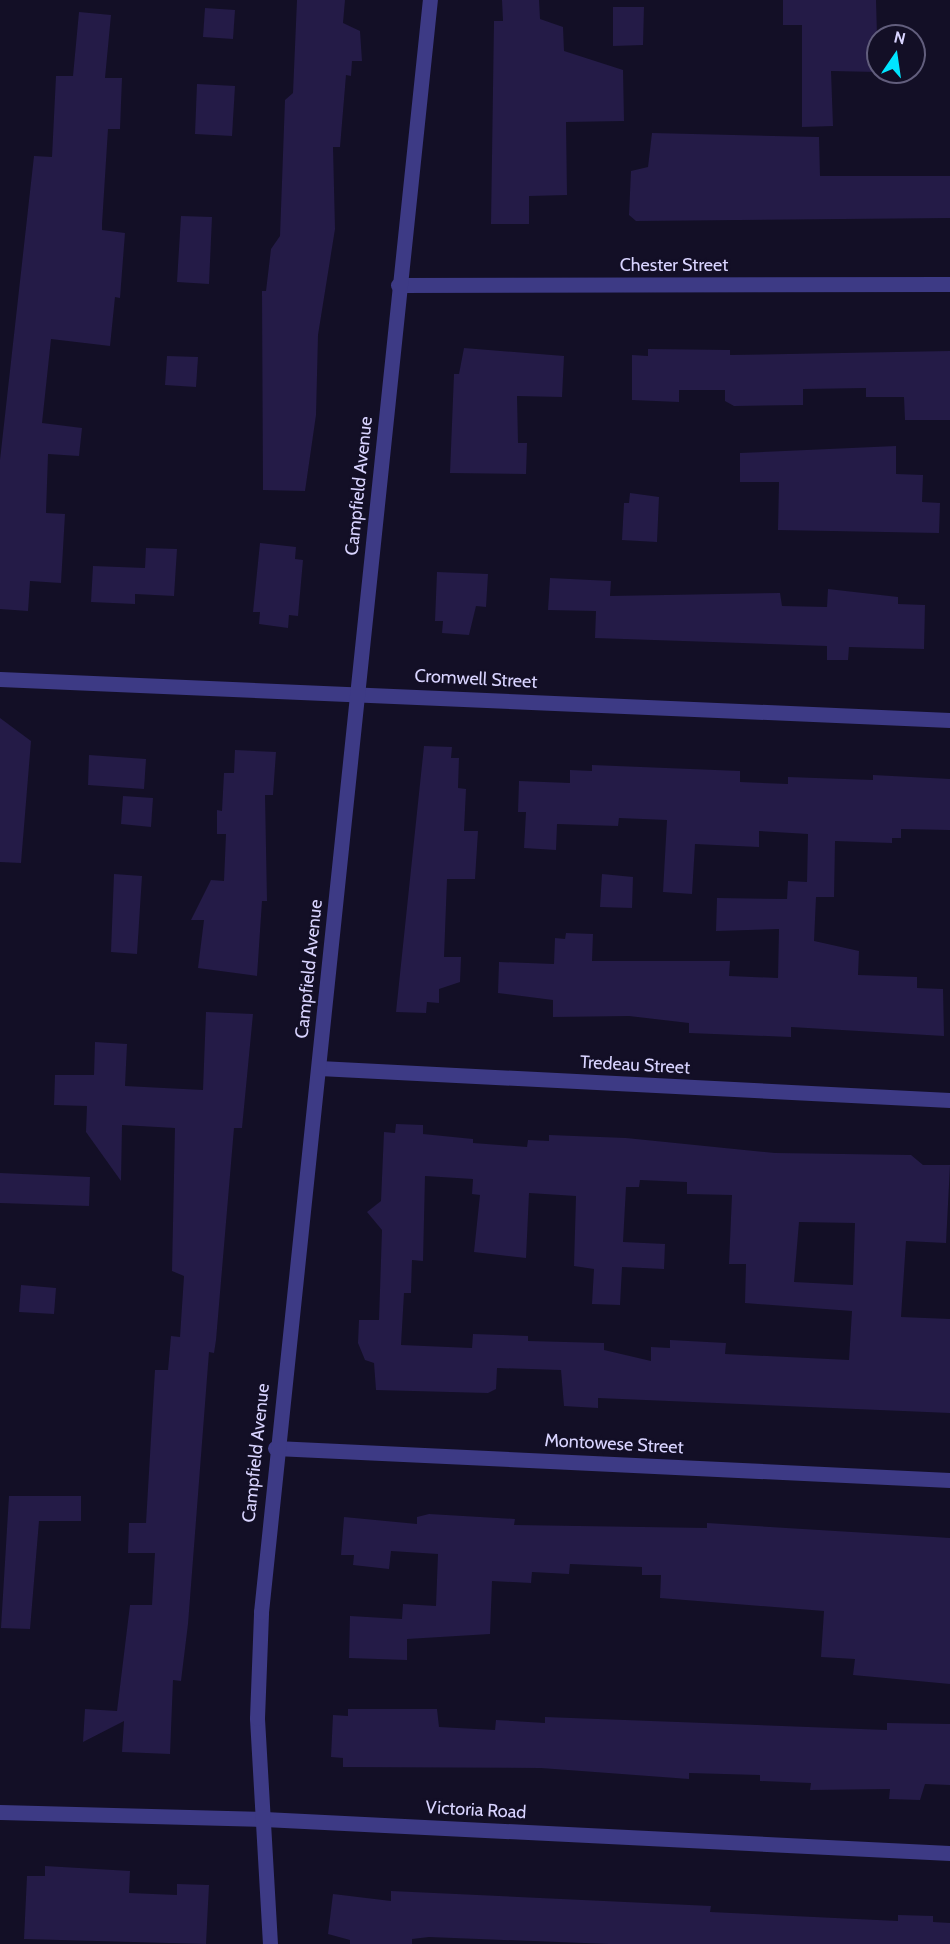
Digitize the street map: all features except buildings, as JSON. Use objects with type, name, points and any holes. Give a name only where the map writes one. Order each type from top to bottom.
[{"type":"street","name":"Campfield Avenue","points":[[270,1944],[256,1718],[275,1448],[319,1068],[398,285],[430,0]]},
{"type":"street","name":"Chester Street","points":[[398,285],[950,284]]},
{"type":"street","name":"Cromwell Street","points":[[0,679],[950,720]]},
{"type":"street","name":"Tredeau Street","points":[[319,1068],[950,1100]]},
{"type":"street","name":"Montowese Street","points":[[275,1448],[950,1480]]},
{"type":"street","name":"Victoria Road","points":[[0,1812],[264,1820],[950,1853]]}]
